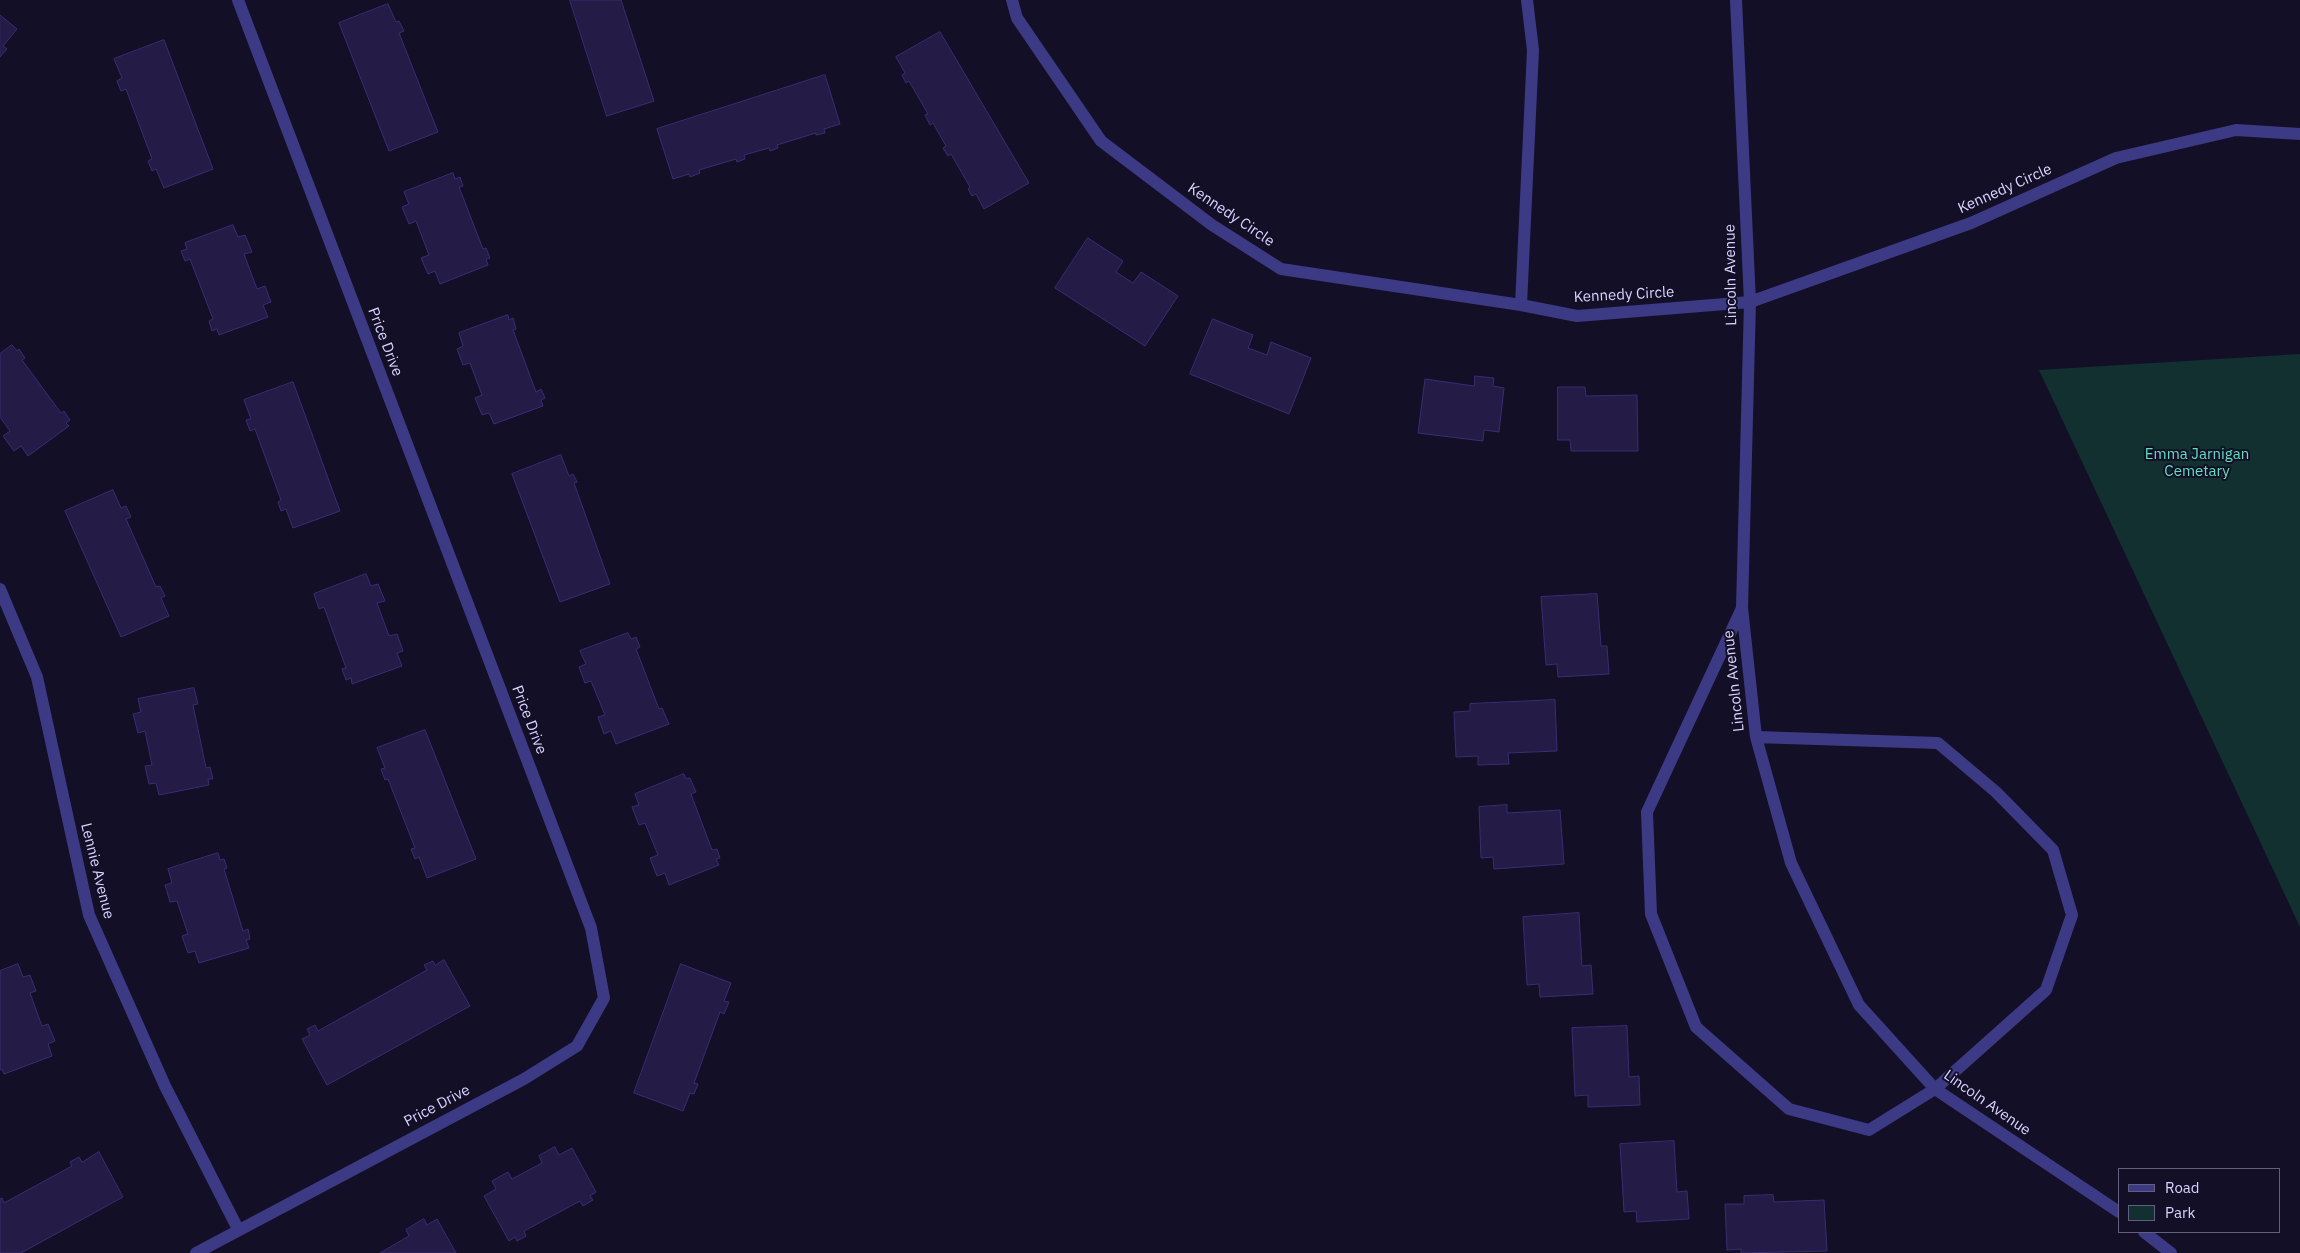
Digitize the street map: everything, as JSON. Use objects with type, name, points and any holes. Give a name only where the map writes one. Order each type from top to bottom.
[{"type":"street","name":"Price Drive","points":[[196,1253],[524,1079],[570,1051],[577,1046],[604,998],[590,928],[238,0]]},
{"type":"street","name":"Kennedy Circle","points":[[1012,0],[1017,18],[1101,141],[1212,225],[1281,269],[1521,305],[1577,316],[1750,302],[1971,223],[2116,158],[2236,130],[2300,134]]},
{"type":"street","points":[[1521,305],[1533,50],[1527,0]]},
{"type":"street","name":"Lincoln Avenue","points":[[1736,0],[1750,302],[1742,608],[1756,737],[1791,863],[1859,1005],[1935,1089],[2118,1211]]},
{"type":"street","name":"Lennie Avenue","points":[[0,589],[37,677],[89,916],[165,1086],[238,1230]]},
{"type":"street","points":[[1742,608],[1647,812],[1651,914],[1696,1027],[1789,1109],[1869,1130],[1935,1089],[2046,990],[2072,915],[2053,850],[1996,792],[1938,743],[1756,737]]},
{"type":"street","points":[[2145,1233],[2171,1253]]},
{"type":"green space","name":"Emma Jarnigan Cemetary","points":[[2300,354],[2300,927],[2039,370]]},
{"type":"building","points":[[570,0],[621,0],[654,101],[607,116]]},
{"type":"building","points":[[388,4],[396,22],[399,21],[404,31],[399,33],[438,132],[389,151],[339,23]]},
{"type":"building","points":[[0,15],[17,29],[3,46],[7,49],[0,57]]},
{"type":"building","points":[[940,32],[1029,183],[984,209],[976,194],[972,196],[968,189],[970,187],[951,154],[948,156],[943,148],[946,146],[933,123],[930,125],[925,115],[928,114],[909,81],[906,83],[902,75],[905,73],[896,57]]},
{"type":"building","points":[[164,40],[213,169],[164,188],[156,169],[152,171],[148,161],[152,159],[126,89],[121,91],[117,81],[122,78],[114,59]]},
{"type":"building","points":[[825,75],[840,124],[824,129],[825,133],[816,135],[816,133],[777,145],[778,148],[770,151],[769,148],[744,155],[745,159],[737,162],[736,159],[699,170],[700,173],[690,177],[689,174],[673,179],[657,129]]},
{"type":"building","points":[[453,173],[455,179],[460,177],[463,186],[459,187],[483,249],[486,248],[490,258],[486,259],[488,265],[440,284],[435,271],[428,274],[421,258],[429,255],[416,221],[409,224],[402,207],[409,204],[404,192]]},
{"type":"building","points":[[233,225],[238,237],[245,235],[252,252],[244,254],[257,289],[265,286],[271,302],[263,305],[268,317],[219,335],[217,329],[212,331],[209,321],[213,319],[190,259],[185,261],[181,251],[187,249],[185,243]]},
{"type":"building","points":[[1088,238],[1123,261],[1116,272],[1133,283],[1141,272],[1178,296],[1145,346],[1055,288]]},
{"type":"building","points":[[508,315],[509,320],[513,318],[516,329],[513,330],[536,392],[541,389],[545,398],[541,400],[543,406],[494,424],[489,413],[482,415],[475,398],[482,395],[470,363],[463,365],[457,349],[463,346],[459,333]]},
{"type":"building","points":[[1213,319],[1253,335],[1248,348],[1267,355],[1271,342],[1311,358],[1289,414],[1190,374]]},
{"type":"building","points":[[12,345],[17,351],[19,349],[25,358],[22,360],[61,413],[64,411],[70,420],[66,423],[69,426],[28,456],[21,446],[14,451],[3,436],[10,431],[0,417],[0,354]]},
{"type":"building","points":[[1475,376],[1494,378],[1493,386],[1504,388],[1499,432],[1484,430],[1483,441],[1418,433],[1425,379],[1474,386]]},
{"type":"building","points":[[293,382],[340,511],[293,528],[286,509],[281,511],[278,502],[281,500],[255,429],[250,431],[246,420],[251,419],[244,400]]},
{"type":"building","points":[[1558,387],[1585,387],[1586,396],[1637,395],[1638,451],[1571,451],[1570,440],[1558,440]]},
{"type":"building","points":[[561,455],[569,476],[573,474],[577,482],[574,483],[610,584],[560,602],[512,474]]},
{"type":"building","points":[[113,490],[121,508],[126,506],[131,517],[126,519],[156,587],[160,586],[165,596],[161,598],[169,616],[121,637],[65,511]]},
{"type":"building","points":[[366,574],[371,586],[378,584],[385,601],[377,603],[389,636],[397,634],[403,651],[397,653],[402,666],[352,684],[351,678],[346,680],[342,669],[346,668],[324,607],[319,609],[314,594]]},
{"type":"building","points":[[1597,594],[1601,646],[1607,646],[1609,674],[1558,677],[1557,664],[1546,665],[1541,597]]},
{"type":"building","points":[[628,633],[631,639],[636,637],[640,647],[636,649],[659,709],[662,708],[669,724],[616,744],[611,731],[604,734],[598,717],[605,715],[591,681],[585,683],[579,667],[586,664],[580,651]]},
{"type":"building","points":[[194,688],[198,704],[193,705],[206,768],[210,767],[213,779],[208,779],[209,785],[159,795],[156,783],[149,784],[145,766],[152,765],[145,731],[138,733],[133,714],[141,712],[138,699]]},
{"type":"building","points":[[1555,700],[1557,751],[1508,753],[1509,764],[1478,765],[1478,756],[1456,757],[1454,712],[1470,711],[1470,704]]},
{"type":"building","points":[[425,730],[476,859],[427,878],[419,857],[415,859],[411,849],[415,848],[388,779],[385,780],[381,769],[385,768],[377,748]]},
{"type":"building","points":[[684,774],[686,779],[690,778],[696,792],[691,794],[712,850],[717,849],[720,858],[716,859],[719,865],[669,885],[665,873],[657,876],[650,858],[658,855],[645,823],[639,825],[632,807],[639,805],[635,794]]},
{"type":"building","points":[[1507,805],[1507,813],[1560,810],[1564,864],[1494,869],[1493,857],[1481,858],[1479,807]]},
{"type":"building","points":[[218,853],[220,860],[224,859],[227,868],[224,869],[243,931],[248,929],[250,939],[246,940],[249,948],[199,963],[195,951],[188,953],[182,936],[188,934],[177,901],[170,902],[165,885],[172,883],[168,869]]},
{"type":"building","points":[[1579,913],[1582,966],[1591,965],[1593,994],[1540,997],[1539,984],[1527,985],[1523,917]]},
{"type":"building","points":[[444,960],[470,1006],[327,1085],[302,1039],[310,1035],[307,1029],[315,1025],[318,1031],[427,970],[424,965],[433,961],[435,965]]},
{"type":"building","points":[[18,964],[23,977],[30,975],[36,991],[30,993],[42,1026],[48,1024],[55,1041],[48,1044],[52,1056],[4,1074],[2,1069],[0,1070],[0,971]]},
{"type":"building","points":[[681,964],[731,983],[724,1001],[729,1002],[724,1014],[720,1012],[694,1083],[698,1084],[694,1094],[690,1093],[683,1111],[634,1093]]},
{"type":"building","points":[[1627,1026],[1629,1077],[1639,1076],[1640,1105],[1588,1107],[1588,1095],[1575,1096],[1572,1028]]},
{"type":"building","points":[[1674,1141],[1677,1192],[1687,1191],[1689,1219],[1637,1222],[1636,1211],[1624,1212],[1620,1144]]},
{"type":"building","points":[[555,1147],[559,1155],[572,1148],[596,1192],[590,1196],[593,1200],[583,1206],[580,1201],[524,1231],[526,1236],[517,1241],[515,1237],[509,1241],[484,1196],[496,1189],[492,1181],[508,1172],[512,1179],[542,1163],[539,1156]]},
{"type":"building","points":[[99,1152],[123,1197],[21,1253],[0,1253],[0,1199],[2,1198],[4,1203],[72,1166],[70,1162],[79,1157],[82,1162]]},
{"type":"building","points":[[1773,1195],[1774,1202],[1824,1200],[1827,1251],[1741,1253],[1741,1249],[1727,1250],[1725,1204],[1744,1204],[1744,1196]]},
{"type":"building","points":[[424,1219],[427,1225],[437,1219],[456,1253],[380,1253],[409,1236],[406,1230]]}]
